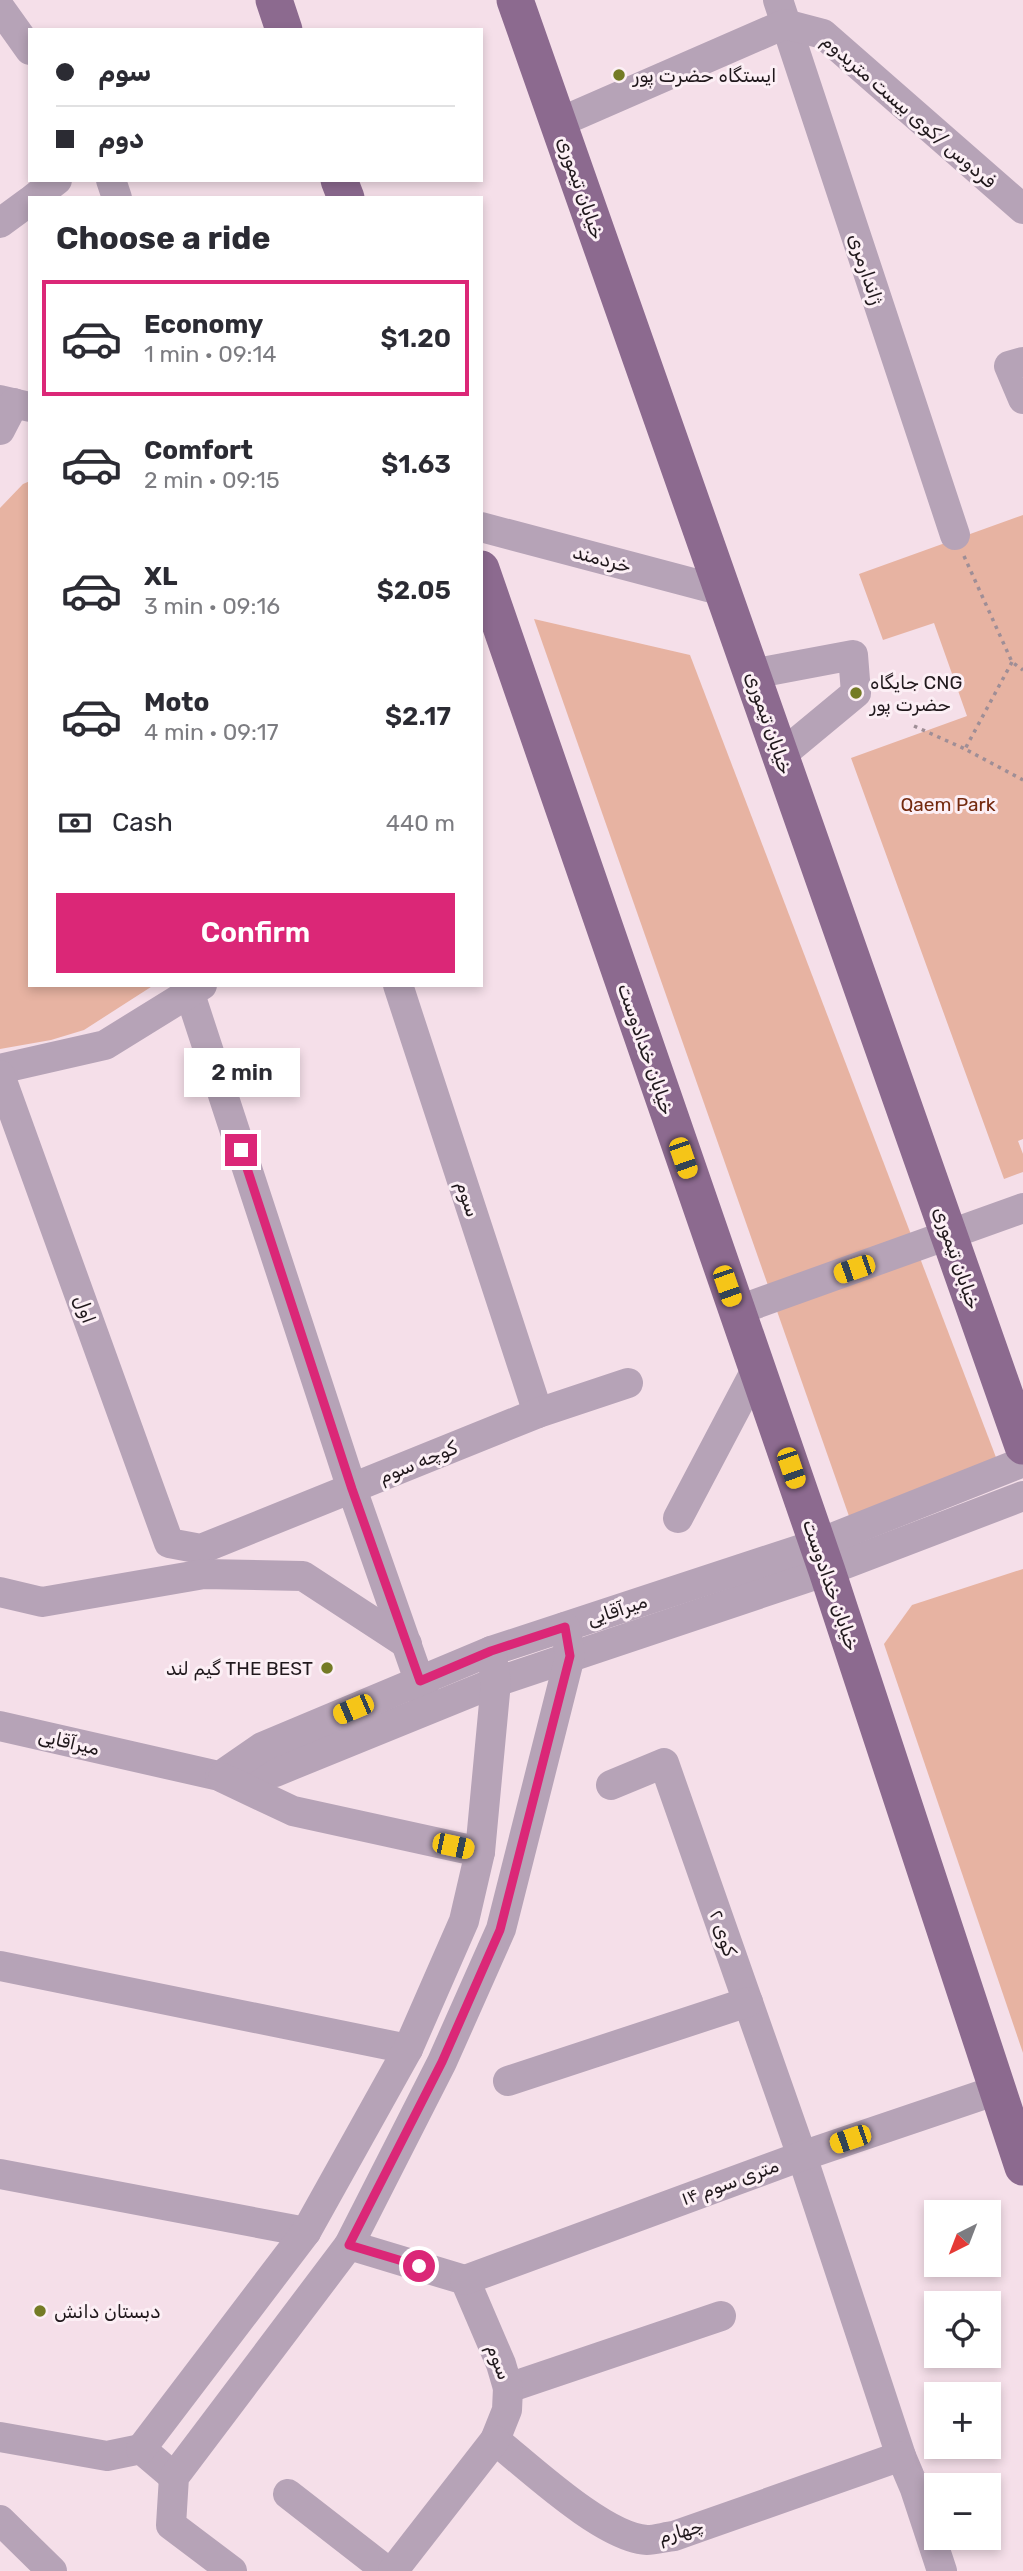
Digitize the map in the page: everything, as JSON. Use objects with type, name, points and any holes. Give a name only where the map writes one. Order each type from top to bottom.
[{"type":"main road","name":"خیابان تیموری","points":[[515,0],[1023,1446]]},
{"type":"main road","name":"خیابان خدادوست","points":[[483,575],[822,1557],[1023,2166]]},
{"type":"street","points":[[558,123],[780,6]]},
{"type":"street","name":"فردوس /کوی بیست متریدوم","points":[[780,6],[823,33],[1023,209]]},
{"type":"street","name":"ژاندارمری","points":[[780,6],[955,535]]},
{"type":"street","points":[[0,8],[28,47]]},
{"type":"street","points":[[37,196],[54,182]]},
{"type":"street","points":[[0,223],[28,202]]},
{"type":"street","points":[[1023,362],[1009,366],[1023,399]]},
{"type":"street","points":[[0,430],[15,403]]},
{"type":"street","name":"خردمند","points":[[483,528],[723,591]]},
{"type":"street","points":[[752,674],[853,655],[856,693],[780,756]]},
{"type":"street","name":"سوم","points":[[399,987],[538,1413]]},
{"type":"street","points":[[0,1069],[105,1045],[196,989],[352,1489],[429,1710]]},
{"type":"street","name":"اول","points":[[0,1075],[169,1543]]},
{"type":"street","points":[[736,1311],[1023,1208]]},
{"type":"street","points":[[678,1518],[757,1368]]},
{"type":"street","name":"کوچه سوم","points":[[169,1543],[201,1549],[538,1413],[628,1383]]},
{"type":"street","name":"میرآقایی","points":[[0,1726],[219,1776],[275,1772],[496,1682],[570,1656],[822,1557],[1023,1462]]},
{"type":"street","name":"میرآقایی","points":[[219,1776],[262,1747],[491,1651],[565,1627],[822,1557],[1023,1496]]},
{"type":"street","points":[[0,1592],[42,1602],[204,1574],[303,1576],[407,1644]]},
{"type":"street","points":[[232,2571],[170,2525],[174,2477],[349,2245],[442,2062],[500,1930],[570,1656],[565,1627]]},
{"type":"street","points":[[0,2437],[107,2456],[141,2449],[306,2232],[408,2049],[464,1921],[480,1852],[496,1682],[491,1651]]},
{"type":"street","name":"کوی ۲","points":[[611,1785],[664,1763],[802,2156],[942,2571]]},
{"type":"street","points":[[219,1776],[292,1811],[480,1852]]},
{"type":"street","points":[[0,1966],[408,2049]]},
{"type":"street","points":[[508,2081],[748,2003]]},
{"type":"street","name":"۱۴ متری سوم","points":[[465,2280],[802,2156],[997,2090]]},
{"type":"street","points":[[0,2174],[306,2232]]},
{"type":"street","points":[[349,2245],[465,2280]]},
{"type":"street","name":"سوم","points":[[465,2280],[501,2364],[508,2388],[721,2316]]},
{"type":"street","points":[[393,2571],[495,2440],[507,2410],[508,2388]]},
{"type":"street","name":"چهارم","points":[[495,2440],[593,2518],[623,2534],[646,2540],[674,2536],[901,2456]]},
{"type":"street","points":[[141,2449],[174,2477]]},
{"type":"street","points":[[288,2494],[387,2571]]},
{"type":"street","points":[[0,2520],[52,2571]]},
{"type":"path","points":[[955,535],[1012,663],[1023,670]]},
{"type":"path","points":[[965,749],[1012,663]]},
{"type":"path","points":[[914,726],[1023,780]]},
{"type":"green space","points":[[28,482],[28,987],[151,987],[84,1030],[51,1040],[0,1049],[0,508]]},
{"type":"green space","name":"Qaem Park","points":[[1023,515],[1023,1139],[1018,1141],[1023,1154],[1023,1172],[1004,1179],[851,758],[967,716],[934,623],[883,640],[859,574]]},
{"type":"green space","points":[[534,619],[690,655],[997,1460],[850,1519]]},
{"type":"green space","points":[[1023,1569],[1023,2053],[884,1644],[912,1605]]},
{"type":"place","name":"ایستگاه حضرت پور","points":[[619,75]]},
{"type":"place","name":"جایگاه CNG حضرت پور","points":[[856,693]]},
{"type":"place","name":"گیم لند THE BEST","points":[[327,1668]]},
{"type":"place","name":"دبستان دانش","points":[[40,2311]]},
{"type":"route","points":[[241,1150],[352,1489],[420,1681],[491,1651],[565,1627],[570,1656],[500,1930],[442,2062],[349,2245],[419,2266]]}]
